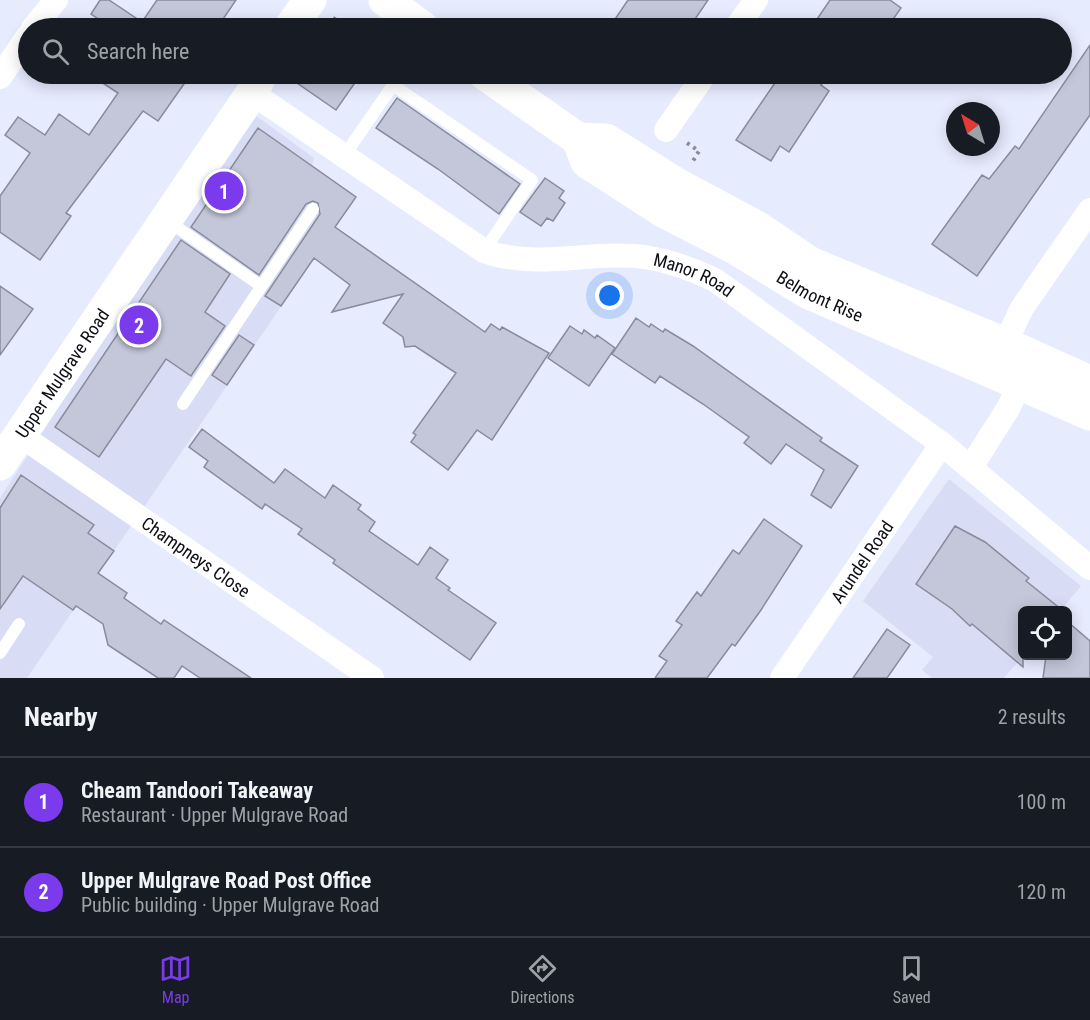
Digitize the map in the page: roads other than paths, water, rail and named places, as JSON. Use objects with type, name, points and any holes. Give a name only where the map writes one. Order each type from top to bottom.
[{"type":"main road","points":[[388,2],[410,18]]},
{"type":"main road","points":[[306,18],[321,9]]},
{"type":"main road","name":"Upper Mulgrave Road","points":[[0,464],[255,84]]},
{"type":"main road","name":"Belmont Rise","points":[[499,84],[578,139],[606,140],[678,185],[755,226],[810,264],[1005,344],[1090,382]]},
{"type":"main road","name":"Belmont Rise","points":[[578,139],[587,162],[663,211],[735,248],[807,292],[1090,414]]},
{"type":"street","points":[[41,18],[56,0]]},
{"type":"street","points":[[743,18],[756,0]]},
{"type":"street","points":[[0,77],[18,51]]},
{"type":"street","name":"Manor Road","points":[[257,84],[344,156],[484,250],[515,259],[643,257],[689,267],[715,280],[942,444],[1090,568]]},
{"type":"street","points":[[666,130],[698,84]]},
{"type":"street","points":[[1005,344],[1022,308],[1090,210]]},
{"type":"street","points":[[971,467],[1009,407],[1020,382]]},
{"type":"street","name":"Champneys Close","points":[[20,435],[372,678]]},
{"type":"street","name":"Arundel Road","points":[[782,678],[942,444]]},
{"type":"lane","points":[[344,156],[393,85],[532,180],[484,250]]},
{"type":"lane","points":[[183,404],[313,209]]},
{"type":"lane","points":[[166,220],[261,285]]},
{"type":"lane","points":[[0,653],[19,624]]},
{"type":"place","name":"Cheam Tandoori Takeaway","points":[[224,191]]},
{"type":"place","name":"Upper Mulgrave Road Post Office","points":[[139,325]]}]
